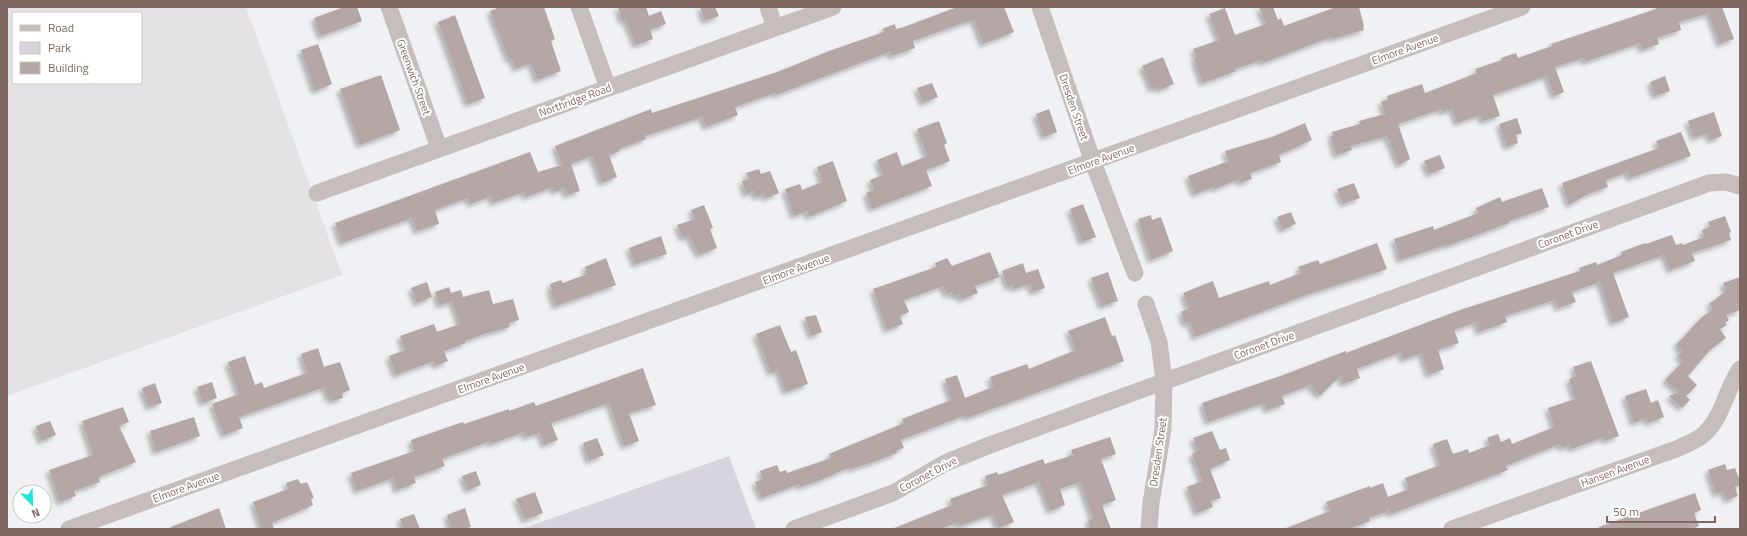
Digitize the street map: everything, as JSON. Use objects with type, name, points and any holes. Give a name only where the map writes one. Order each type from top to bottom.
[{"type":"street","name":"Greenwich Street","points":[[389,7],[439,148]]},
{"type":"street","points":[[579,7],[608,88]]},
{"type":"street","points":[[768,7],[775,28]]},
{"type":"street","name":"Northridge Road","points":[[317,193],[833,7]]},
{"type":"street","name":"Dresden Street","points":[[1040,7],[1093,162],[1135,273]]},
{"type":"street","name":"Elmore Avenue","points":[[69,529],[1522,7]]},
{"type":"street","name":"Coronet Drive","points":[[794,529],[893,493],[945,463],[1164,380],[1710,183],[1726,182],[1740,186]]},
{"type":"street","name":"Dresden Street","points":[[1146,304],[1159,342],[1164,380],[1163,429],[1150,503],[1149,529]]},
{"type":"street","name":"Hansen Avenue","points":[[1452,529],[1670,452],[1704,435],[1717,419],[1732,380],[1740,369]]},
{"type":"shaded area","points":[[7,7],[246,7],[342,275],[7,396]]},
{"type":"green space","points":[[729,456],[756,529],[521,529]]},
{"type":"building","points":[[344,7],[357,7],[362,21],[321,36],[314,18]]},
{"type":"building","points":[[500,7],[544,7],[555,39],[551,41],[561,71],[537,80],[531,63],[516,69],[512,59],[509,60],[490,11]]},
{"type":"building","points":[[618,7],[646,7],[649,16],[661,11],[666,24],[650,30],[653,39],[636,45],[626,20],[622,21]]},
{"type":"building","points":[[700,7],[715,7],[719,16],[705,21]]},
{"type":"building","points":[[957,7],[1004,7],[1014,32],[983,44],[974,20],[963,23],[913,41],[915,48],[892,56],[890,52],[776,95],[775,93],[735,107],[738,115],[706,127],[702,117],[645,136],[646,139],[619,149],[620,151],[609,155],[617,177],[602,183],[592,156],[571,164],[580,191],[567,195],[564,188],[554,192],[553,187],[526,197],[524,192],[493,203],[491,196],[471,204],[468,198],[435,210],[439,224],[417,231],[412,218],[342,243],[335,223],[530,152],[538,172],[562,165],[555,146],[651,109],[652,113],[777,72],[829,51],[884,32],[882,29],[895,24],[896,29],[904,27]]},
{"type":"building","points":[[1259,7],[1273,7],[1278,20],[1281,18],[1284,26],[1336,7],[1359,7],[1364,30],[1332,39],[1331,37],[1263,63],[1262,60],[1235,69],[1236,71],[1203,83],[1194,59],[1197,58],[1193,49],[1219,40],[1209,14],[1225,8],[1235,35],[1266,24]]},
{"type":"building","points":[[1655,7],[1722,7],[1734,39],[1720,44],[1709,13],[1679,22],[1681,30],[1657,38],[1659,44],[1642,50],[1640,43],[1585,62],[1584,58],[1555,67],[1564,92],[1554,96],[1547,76],[1493,95],[1500,116],[1483,121],[1480,115],[1457,123],[1452,109],[1442,112],[1441,109],[1398,124],[1410,159],[1399,165],[1387,136],[1351,146],[1352,150],[1336,155],[1331,136],[1333,136],[1332,132],[1360,124],[1359,121],[1385,114],[1381,102],[1388,99],[1387,96],[1422,84],[1425,93],[1477,73],[1475,69],[1502,60],[1501,58],[1516,53],[1518,58],[1552,46],[1551,44],[1656,9]]},
{"type":"building","points":[[455,15],[485,98],[468,104],[438,22]]},
{"type":"building","points":[[318,44],[332,84],[315,91],[301,50]]},
{"type":"building","points":[[1163,57],[1174,84],[1159,90],[1158,87],[1152,89],[1142,66]]},
{"type":"building","points":[[381,75],[400,130],[360,145],[340,89]]},
{"type":"building","points":[[1665,76],[1670,91],[1655,96],[1650,82]]},
{"type":"building","points":[[932,83],[938,97],[923,103],[917,88]]},
{"type":"building","points":[[1049,109],[1057,132],[1044,137],[1036,114]]},
{"type":"building","points":[[1714,112],[1722,136],[1710,140],[1708,133],[1694,138],[1688,121]]},
{"type":"building","points":[[1517,118],[1522,133],[1516,135],[1518,143],[1507,147],[1499,124]]},
{"type":"building","points":[[939,121],[947,143],[944,145],[950,161],[926,170],[932,186],[872,209],[866,193],[874,190],[870,180],[883,175],[877,160],[897,152],[902,166],[927,156],[917,129]]},
{"type":"building","points":[[1305,123],[1312,140],[1279,155],[1281,162],[1250,173],[1252,179],[1240,183],[1239,179],[1215,189],[1214,187],[1195,194],[1188,176],[1229,161],[1225,151],[1272,137]]},
{"type":"building","points":[[1681,132],[1691,156],[1630,178],[1628,172],[1606,180],[1608,187],[1588,194],[1569,205],[1562,183],[1659,148],[1656,141]]},
{"type":"building","points":[[1440,155],[1445,168],[1429,174],[1424,161]]},
{"type":"building","points":[[833,161],[847,201],[809,217],[807,211],[794,216],[785,189],[800,184],[802,190],[822,182],[817,167]]},
{"type":"building","points":[[759,169],[761,174],[770,171],[779,193],[766,198],[764,194],[756,197],[754,191],[746,194],[742,181],[749,179],[746,173]]},
{"type":"building","points":[[1354,183],[1360,198],[1343,204],[1337,189]]},
{"type":"building","points":[[1542,188],[1549,207],[1509,221],[1509,223],[1447,246],[1446,245],[1400,260],[1394,239],[1433,226],[1434,230],[1478,213],[1476,208],[1500,197],[1502,202]]},
{"type":"building","points":[[1083,204],[1096,237],[1082,242],[1070,209]]},
{"type":"building","points":[[704,205],[713,228],[710,229],[717,248],[699,255],[689,236],[683,238],[677,225],[695,219],[691,210]]},
{"type":"building","points":[[1291,212],[1296,224],[1282,230],[1277,217]]},
{"type":"building","points":[[1151,215],[1152,220],[1161,217],[1173,251],[1151,260],[1138,219]]},
{"type":"building","points":[[1725,216],[1731,232],[1729,233],[1731,240],[1692,253],[1695,261],[1670,270],[1664,255],[1613,273],[1629,317],[1613,323],[1600,282],[1572,292],[1576,302],[1558,308],[1555,300],[1505,316],[1507,322],[1479,332],[1476,322],[1454,330],[1459,343],[1438,350],[1444,369],[1429,375],[1421,353],[1403,360],[1401,352],[1357,369],[1360,378],[1343,384],[1340,376],[1320,396],[1310,385],[1282,396],[1285,404],[1267,410],[1264,403],[1208,422],[1202,403],[1346,351],[1346,353],[1460,310],[1580,271],[1579,268],[1596,262],[1597,265],[1622,255],[1621,252],[1645,243],[1646,244],[1672,235],[1676,245],[1682,243],[1683,245],[1704,237],[1702,230],[1710,227],[1708,222]]},
{"type":"building","points":[[661,236],[667,254],[635,264],[629,248]]},
{"type":"building","points":[[1377,243],[1387,269],[1309,294],[1195,337],[1190,322],[1185,324],[1181,312],[1189,308],[1183,293],[1213,281],[1219,298],[1269,281],[1270,285],[1301,273],[1298,267],[1318,260],[1320,264]]},
{"type":"building","points":[[990,252],[1000,277],[975,286],[978,293],[961,300],[960,295],[953,296],[952,292],[947,295],[943,286],[904,300],[909,312],[900,316],[903,324],[887,330],[873,289],[936,267],[935,263],[947,258],[952,266]]},
{"type":"building","points":[[606,258],[616,285],[556,306],[550,291],[552,290],[550,284],[561,280],[563,283],[587,274],[585,267]]},
{"type":"building","points":[[1023,263],[1026,273],[1038,269],[1045,288],[1033,292],[1030,284],[1014,289],[1013,285],[1008,287],[1002,271]]},
{"type":"building","points":[[1108,272],[1118,301],[1102,306],[1091,278]]},
{"type":"building","points":[[1740,277],[1740,310],[1726,315],[1729,320],[1725,323],[1727,325],[1720,329],[1726,338],[1710,350],[1688,376],[1697,385],[1686,396],[1690,400],[1682,408],[1669,396],[1679,392],[1665,380],[1683,361],[1678,356],[1682,351],[1676,345],[1701,318],[1713,309],[1709,304],[1726,291],[1723,283]]},
{"type":"building","points":[[427,282],[432,297],[417,303],[411,288]]},
{"type":"building","points":[[449,287],[451,293],[461,290],[463,297],[489,290],[493,304],[513,299],[519,320],[509,323],[510,327],[484,334],[465,341],[466,343],[444,351],[448,361],[436,366],[434,361],[396,375],[389,356],[405,350],[400,336],[434,324],[437,332],[460,324],[452,301],[440,305],[435,292]]},
{"type":"building","points":[[816,315],[822,332],[811,336],[805,317]]},
{"type":"building","points":[[1105,317],[1112,336],[1115,335],[1124,361],[967,418],[966,415],[901,440],[904,448],[896,451],[897,453],[876,461],[851,469],[850,467],[821,480],[800,487],[799,484],[762,498],[755,482],[763,479],[760,471],[777,465],[780,472],[786,470],[787,473],[831,458],[829,454],[904,423],[902,419],[951,400],[945,379],[957,375],[965,398],[993,387],[990,377],[1027,364],[1029,369],[1076,350],[1068,331]]},
{"type":"building","points":[[780,325],[791,352],[796,350],[808,384],[786,392],[778,370],[771,373],[756,334]]},
{"type":"building","points":[[318,348],[324,367],[340,362],[350,390],[342,393],[343,398],[332,401],[331,397],[328,398],[325,387],[239,417],[243,428],[224,435],[212,404],[239,394],[228,362],[245,356],[255,385],[262,382],[264,388],[307,373],[301,354]]},
{"type":"building","points":[[1591,361],[1619,436],[1605,441],[1604,437],[1572,449],[1570,445],[1562,448],[1560,444],[1506,466],[1508,470],[1391,514],[1389,511],[1369,518],[1370,521],[1349,529],[1284,529],[1330,511],[1326,502],[1370,486],[1370,488],[1383,483],[1388,497],[1409,489],[1405,478],[1440,465],[1433,444],[1447,439],[1453,454],[1468,449],[1469,453],[1490,445],[1487,438],[1498,434],[1501,442],[1510,438],[1512,444],[1554,427],[1548,408],[1575,399],[1569,379],[1576,376],[1573,367]]},
{"type":"building","points":[[643,368],[656,405],[629,413],[639,441],[624,446],[609,403],[551,423],[558,440],[544,445],[540,433],[525,437],[524,432],[491,444],[490,441],[442,459],[445,466],[414,477],[416,483],[397,490],[393,478],[357,491],[351,473],[414,451],[411,440],[463,422],[464,424],[534,402],[536,406]]},
{"type":"building","points":[[212,382],[217,398],[203,403],[197,387]]},
{"type":"building","points":[[155,383],[162,403],[149,407],[142,388]]},
{"type":"building","points":[[1646,389],[1651,403],[1658,400],[1664,417],[1648,423],[1646,418],[1634,423],[1625,396]]},
{"type":"building","points":[[123,407],[129,422],[119,426],[136,462],[101,476],[99,478],[100,482],[74,491],[76,496],[60,502],[49,470],[93,455],[82,421]]},
{"type":"building","points":[[194,417],[200,436],[156,452],[150,431]]},
{"type":"building","points":[[50,421],[56,435],[41,441],[36,426]]},
{"type":"building","points":[[1212,431],[1220,450],[1226,448],[1230,460],[1210,469],[1221,498],[1211,501],[1213,507],[1197,513],[1187,487],[1202,481],[1192,454],[1198,451],[1193,438]]},
{"type":"building","points":[[1110,437],[1116,454],[1101,459],[1116,500],[1102,505],[1111,529],[1091,529],[1088,520],[1093,518],[1080,482],[1060,489],[1065,505],[1050,511],[1039,482],[1002,495],[1014,522],[998,528],[993,514],[960,526],[958,522],[941,529],[892,529],[952,505],[950,499],[988,485],[985,476],[997,472],[998,475],[1043,459],[1045,464],[1073,455],[1071,450]]},
{"type":"building","points":[[597,438],[604,455],[589,461],[583,443]]},
{"type":"building","points":[[1725,464],[1727,470],[1735,468],[1740,481],[1740,486],[1735,487],[1738,496],[1727,500],[1723,491],[1716,494],[1708,470]]},
{"type":"building","points":[[476,471],[481,485],[468,490],[462,476]]},
{"type":"building","points":[[298,479],[301,484],[307,482],[314,498],[311,499],[313,505],[272,523],[274,529],[262,529],[253,502],[288,489],[286,483]]},
{"type":"building","points":[[535,492],[543,513],[525,520],[516,499]]},
{"type":"building","points":[[1695,493],[1701,510],[1694,513],[1699,526],[1692,529],[1599,529],[1599,527]]},
{"type":"building","points":[[219,508],[226,529],[171,529],[171,527]]},
{"type":"building","points":[[465,508],[471,527],[451,529],[447,515]]},
{"type":"building","points":[[414,514],[420,529],[404,529],[400,519]]}]
